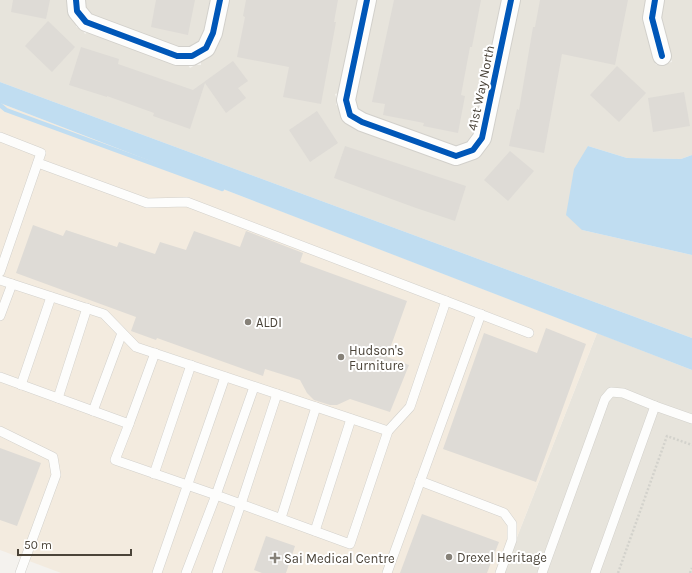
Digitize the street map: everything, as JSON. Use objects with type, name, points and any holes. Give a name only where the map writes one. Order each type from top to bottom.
[{"type":"street","points":[[76,0],[77,11],[86,22],[177,56],[192,56],[206,48],[213,33],[220,0]]},
{"type":"street","name":"41st Way North","points":[[367,0],[346,100],[350,115],[362,122],[456,156],[473,150],[482,138],[511,0]]},
{"type":"street","points":[[655,0],[652,18],[662,56]]},
{"type":"lane","points":[[0,137],[41,153],[0,272]]},
{"type":"lane","points":[[38,163],[147,203],[187,202],[529,333]]},
{"type":"lane","points":[[0,280],[104,314],[136,347],[388,431]]},
{"type":"lane","points":[[0,316],[2,304],[12,284]]},
{"type":"lane","points":[[21,385],[51,297]]},
{"type":"lane","points":[[155,353],[115,460],[281,518],[350,544],[388,431],[410,407],[446,301]]},
{"type":"lane","points":[[58,398],[87,308]]},
{"type":"lane","points":[[387,573],[481,314]]},
{"type":"lane","points":[[93,411],[122,333]]},
{"type":"lane","points":[[154,474],[191,365]]},
{"type":"lane","points":[[0,377],[129,424]]},
{"type":"lane","points":[[157,573],[225,377]]},
{"type":"lane","points":[[189,572],[254,386]]},
{"type":"lane","points":[[542,573],[605,400],[611,392],[623,393],[692,419]]},
{"type":"lane","points":[[217,573],[277,394]]},
{"type":"lane","points":[[595,573],[655,406]]},
{"type":"lane","points":[[281,518],[316,407]]},
{"type":"lane","points":[[315,531],[351,419]]},
{"type":"lane","points":[[0,431],[53,457],[56,475],[20,573]]},
{"type":"lane","points":[[420,481],[504,513],[512,524],[512,540],[500,573]]},
{"type":"path","points":[[618,573],[667,436],[692,445]]},
{"type":"path","points":[[690,573],[692,568]]},
{"type":"shaded area","points":[[0,0],[68,0],[77,23],[76,27],[82,29],[85,34],[88,32],[188,65],[190,68],[195,65],[201,65],[201,62],[214,52],[220,37],[228,0],[358,0],[339,93],[335,94],[337,100],[336,105],[459,164],[476,159],[489,143],[519,0],[647,0],[644,20],[656,65],[672,62],[661,19],[664,0],[692,0],[692,155],[681,159],[627,158],[588,146],[582,230],[692,255],[692,338],[0,82]]},
{"type":"shaded area","points":[[84,0],[211,0],[205,29],[200,42],[189,48],[177,48],[91,15],[85,8]]},
{"type":"shaded area","points":[[375,0],[502,0],[475,133],[468,143],[455,147],[365,115],[356,110],[354,101]]},
{"type":"shaded area","points":[[0,103],[597,333],[503,573],[61,573],[0,550]]},
{"type":"shaded area","points":[[597,333],[692,370],[692,573],[503,573]]},
{"type":"water","points":[[0,82],[692,338],[692,370],[0,103]]},
{"type":"water","points":[[588,146],[627,158],[681,159],[692,155],[692,255],[582,230],[566,215],[574,169]]},
{"type":"building","points":[[13,0],[50,0],[46,19],[11,12]]},
{"type":"building","points":[[156,0],[195,0],[188,35],[151,27]]},
{"type":"building","points":[[246,0],[338,0],[334,22],[336,22],[321,104],[283,97],[289,67],[237,57],[245,17],[243,16]]},
{"type":"building","points":[[394,0],[481,0],[461,95],[465,96],[458,133],[423,126],[424,123],[383,115],[385,104],[372,102]]},
{"type":"building","points":[[540,0],[628,0],[615,65],[562,54],[544,153],[509,146],[517,109],[519,110],[533,27],[535,27]]},
{"type":"building","points":[[48,21],[75,47],[52,72],[25,46]]},
{"type":"building","points":[[81,47],[119,59],[118,64],[193,90],[233,61],[248,81],[238,88],[246,98],[226,113],[205,83],[190,129],[153,116],[154,113],[107,96],[69,85]]},
{"type":"building","points":[[617,66],[646,93],[619,122],[590,95]]},
{"type":"building","points":[[684,92],[690,126],[653,132],[648,98]]},
{"type":"building","points":[[317,111],[338,143],[310,162],[289,130]]},
{"type":"building","points":[[345,146],[466,186],[455,221],[334,178]]},
{"type":"building","points":[[510,151],[534,171],[508,201],[484,180]]},
{"type":"building","points":[[33,225],[63,236],[66,230],[117,247],[119,242],[155,254],[160,242],[186,250],[194,231],[240,247],[246,231],[303,253],[300,262],[407,301],[387,357],[409,365],[390,412],[350,399],[337,405],[330,405],[314,400],[307,393],[300,380],[265,369],[263,376],[157,338],[156,340],[131,331],[136,317],[16,273]]},
{"type":"building","points":[[546,328],[586,344],[536,482],[443,449],[484,333],[537,353]]},
{"type":"building","points":[[0,448],[41,463],[17,526],[0,520]]},
{"type":"building","name":"Drexel Heritage","points":[[422,514],[499,542],[487,573],[400,573]]},
{"type":"building","name":"Sai Medical Centre","points":[[266,536],[295,546],[286,573],[262,573],[254,570]]},
{"type":"waterway","points":[[0,105],[6,110],[222,189]]},
{"type":"cycle path","points":[[76,0],[77,11],[86,22],[177,56],[192,56],[206,48],[213,33],[220,0]]},
{"type":"cycle path","points":[[367,0],[346,100],[350,115],[362,122],[456,156],[473,150],[482,138],[511,0]]},
{"type":"cycle path","points":[[655,0],[652,18],[662,56]]},
{"type":"place","name":"ALDI","points":[[248,322]]},
{"type":"place","name":"Hudson's Furniture","points":[[341,357]]},
{"type":"place","name":"Drexel Heritage","points":[[449,557]]},
{"type":"place","name":"Sai Medical Centre","points":[[275,558]]}]
